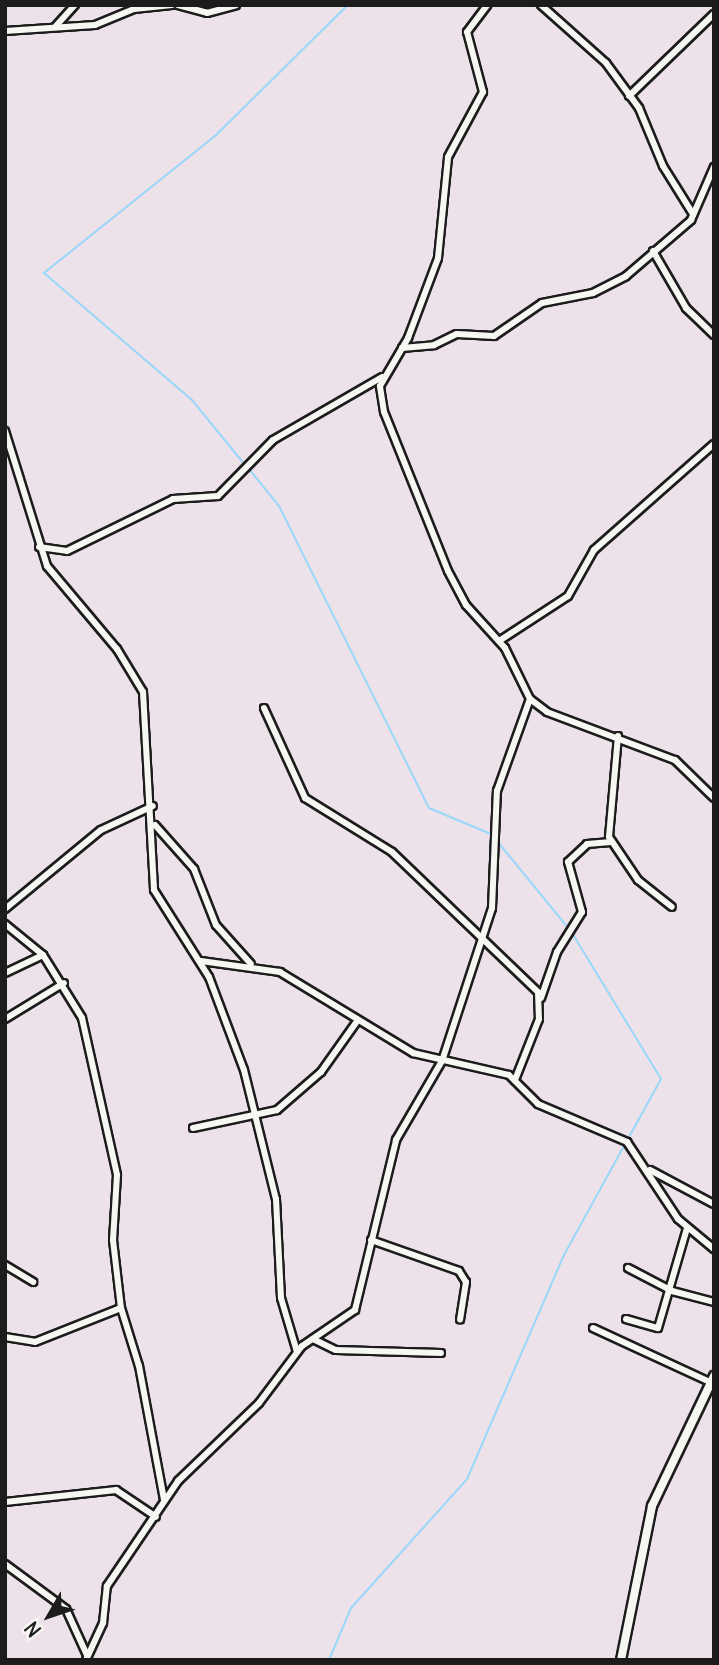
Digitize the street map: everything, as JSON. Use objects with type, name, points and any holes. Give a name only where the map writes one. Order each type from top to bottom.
[{"type":"street","points":[[55,27],[75,5]]},
{"type":"street","points":[[5,31],[55,27],[172,5]]},
{"type":"street","points":[[178,5],[207,13],[236,5]]},
{"type":"street","points":[[39,547],[67,551],[173,499],[218,496],[273,440],[383,376],[402,348],[445,233],[452,145],[483,97],[467,38],[487,5]]},
{"type":"street","points":[[541,5],[601,57],[629,96],[694,214]]},
{"type":"street","points":[[629,96],[714,14]]},
{"type":"street","points":[[402,348],[434,345],[457,334],[503,333],[542,303],[617,281],[694,214],[714,167]]},
{"type":"street","points":[[653,251],[686,308],[714,335]]},
{"type":"street","points":[[383,376],[384,412],[448,571],[466,605],[499,641],[530,699],[547,712],[618,736],[680,763],[714,798]]},
{"type":"street","points":[[5,430],[39,547],[60,584],[137,677],[155,825],[154,890],[201,961],[238,1051],[276,1199],[281,1298],[297,1352]]},
{"type":"street","points":[[499,641],[568,596],[594,550],[714,444]]},
{"type":"street","points":[[87,1658],[103,1623],[107,1586],[156,1517],[164,1500],[200,1455],[259,1404],[297,1352],[355,1310],[396,1140],[442,1061],[483,941],[494,895],[497,790],[530,699]]},
{"type":"street","points":[[264,708],[305,798],[392,852],[541,998]]},
{"type":"street","points":[[618,736],[611,842],[638,880],[672,907]]},
{"type":"street","points":[[5,909],[101,830],[153,806]]},
{"type":"street","points":[[155,825],[194,869],[216,925],[250,964]]},
{"type":"street","points":[[515,1080],[557,952],[582,912],[568,862],[587,844],[611,842]]},
{"type":"street","points":[[7,927],[43,955],[64,983],[82,1018],[117,1175],[113,1240],[121,1308],[139,1366],[164,1500]]},
{"type":"street","points":[[5,973],[43,955]]},
{"type":"street","points":[[201,961],[250,964],[285,974],[413,1053],[515,1080],[538,1104],[626,1142],[650,1170],[687,1228],[714,1249]]},
{"type":"street","points":[[5,1019],[64,983]]},
{"type":"street","points":[[193,1128],[256,1119],[277,1110],[321,1072],[358,1020]]},
{"type":"street","points":[[650,1170],[714,1204]]},
{"type":"street","points":[[626,1319],[657,1328],[687,1228]]},
{"type":"street","points":[[371,1241],[459,1271],[466,1282],[460,1320]]},
{"type":"street","points":[[5,1265],[33,1282]]},
{"type":"street","points":[[628,1268],[667,1289],[714,1303]]},
{"type":"street","points":[[5,1338],[35,1342],[121,1308]]},
{"type":"street","points":[[593,1328],[712,1379],[652,1506],[621,1660]]},
{"type":"street","points":[[313,1339],[336,1350],[441,1353]]},
{"type":"street","points":[[5,1502],[116,1490],[156,1517]]},
{"type":"street","points":[[5,1564],[66,1609],[87,1658]]},
{"type":"waterway","points":[[245,465],[192,400],[44,273],[216,135],[346,7]]},
{"type":"waterway","points":[[249,469],[279,506],[429,808],[491,834]]},
{"type":"waterway","points":[[497,841],[569,929]]},
{"type":"waterway","points":[[572,933],[661,1079],[628,1139]]},
{"type":"waterway","points":[[329,1660],[351,1608],[467,1479],[564,1255],[625,1144]]}]
